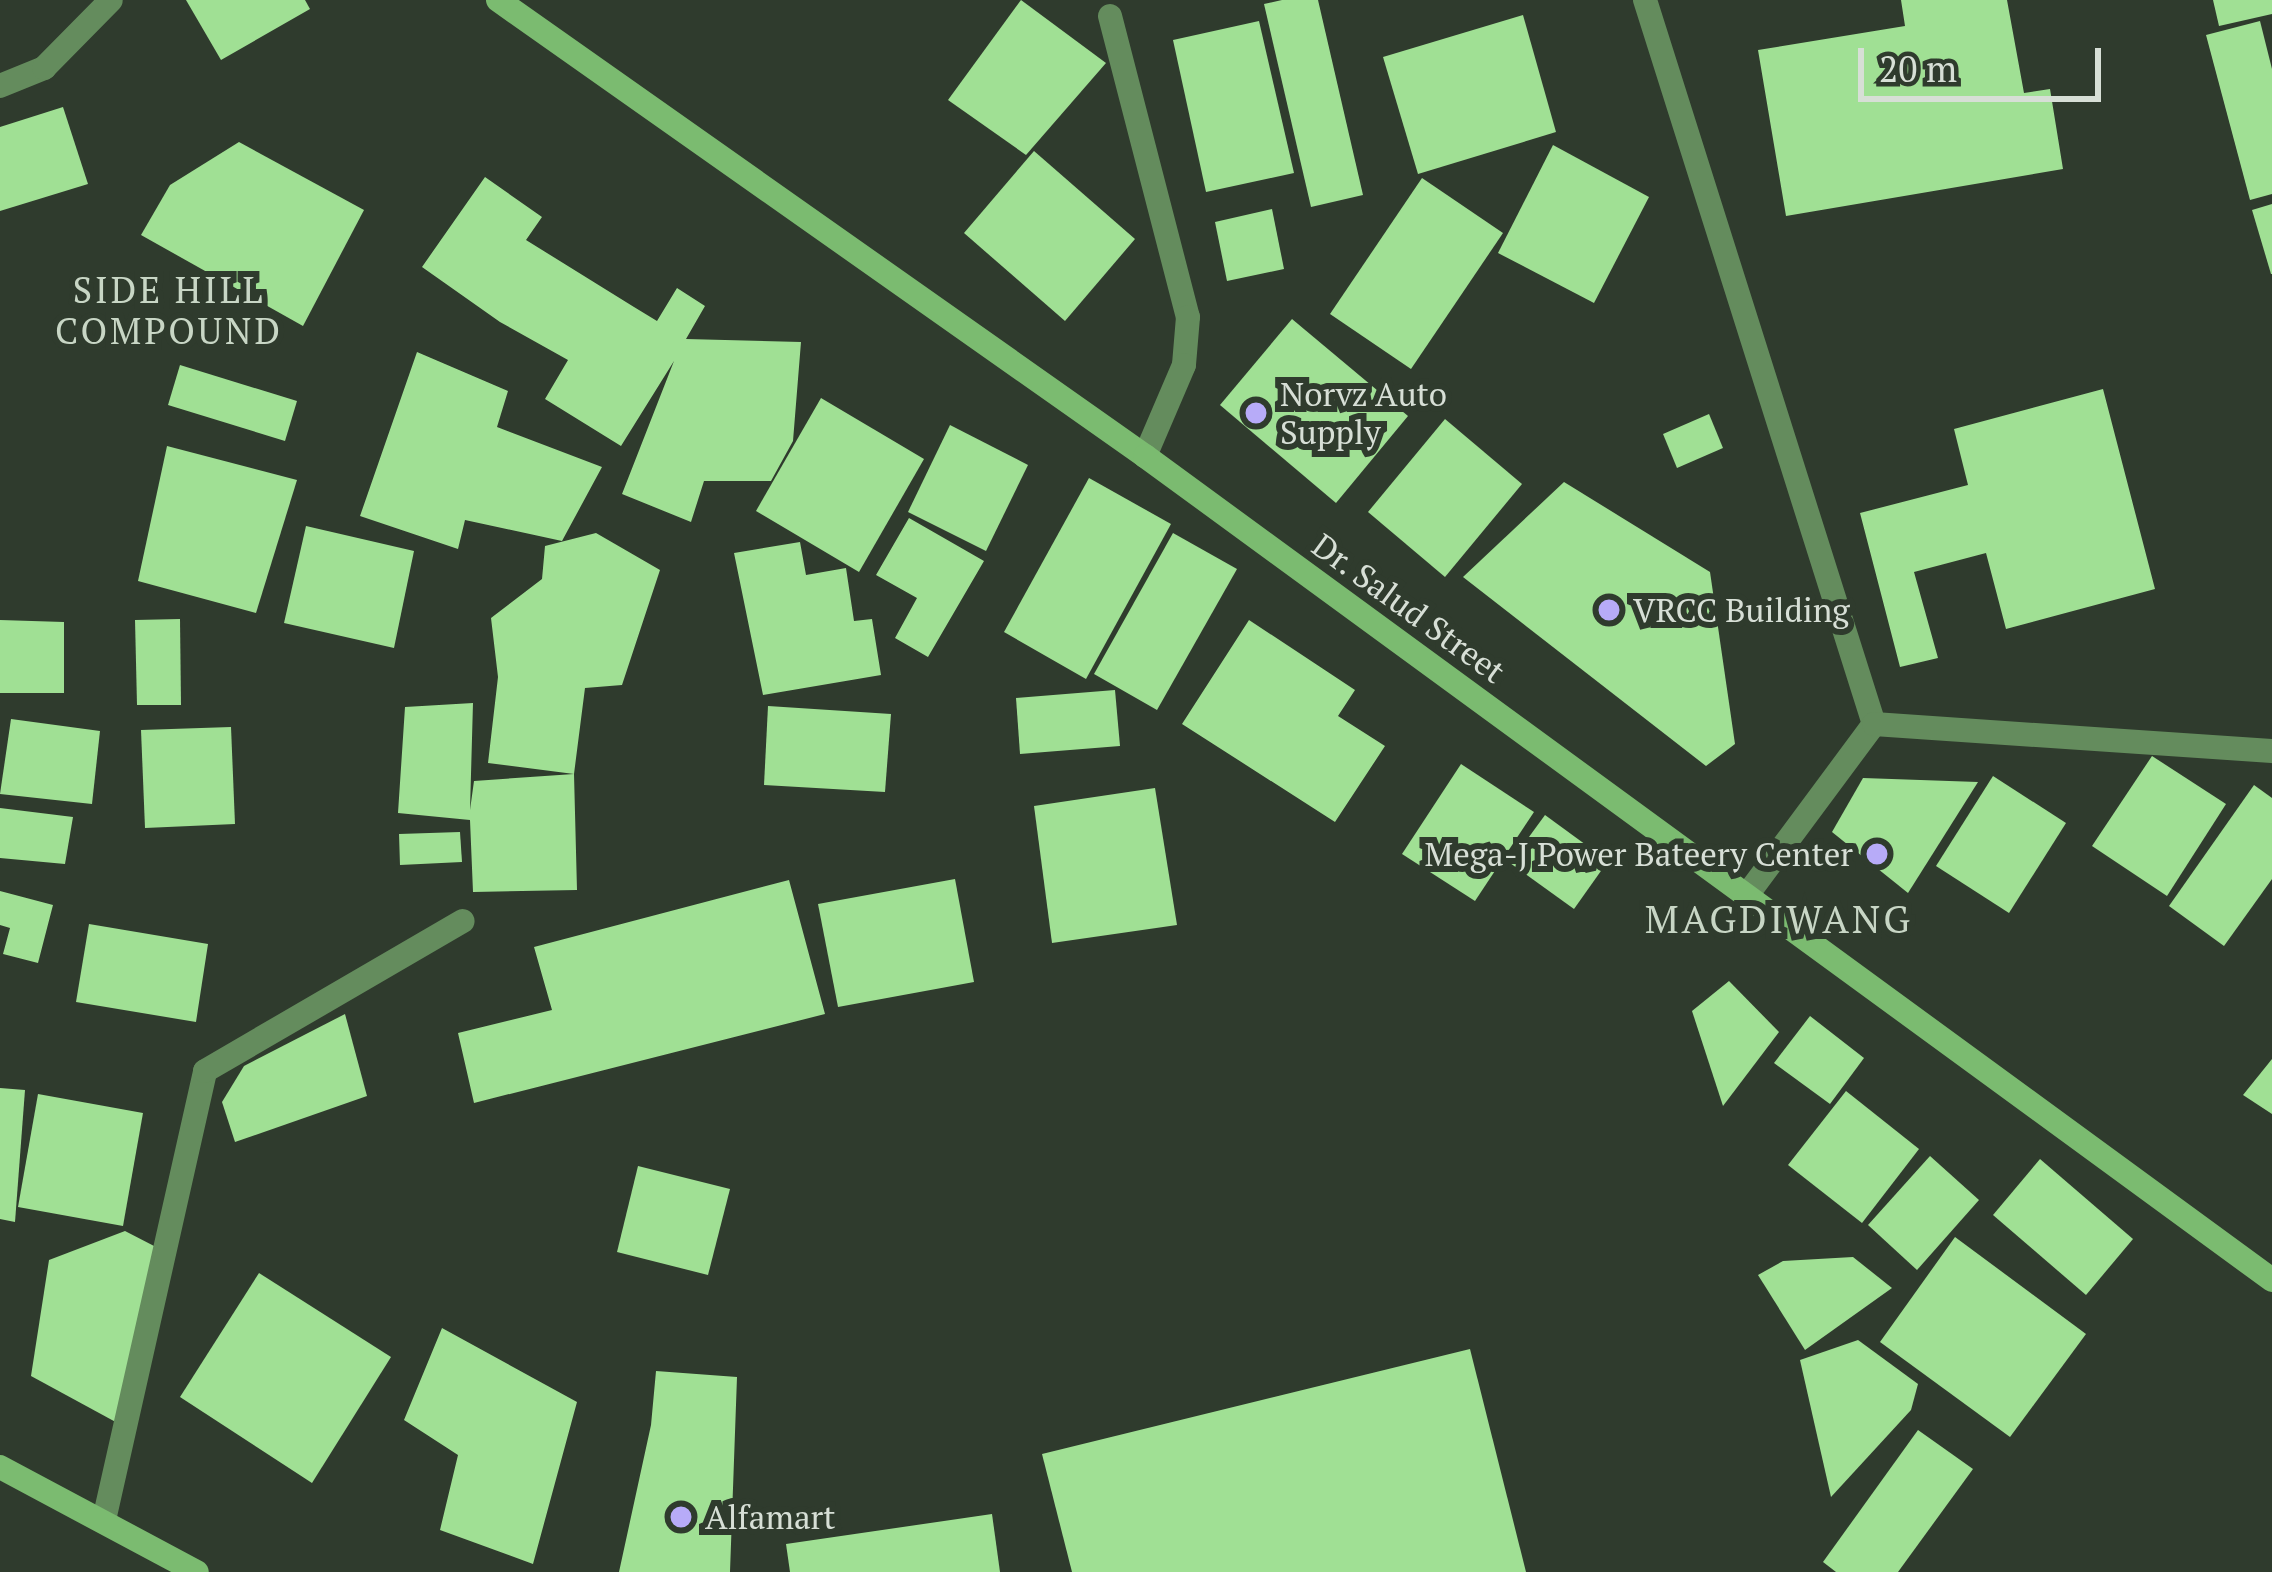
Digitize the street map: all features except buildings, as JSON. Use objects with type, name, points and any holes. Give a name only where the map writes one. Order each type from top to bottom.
[{"type":"main road","name":"Dr. Salud Street","points":[[498,0],[1144,456],[2272,1280]]},
{"type":"main road","points":[[0,1467],[197,1572]]},
{"type":"street","points":[[0,86],[44,68],[111,0]]},
{"type":"street","points":[[1645,0],[1874,724]]},
{"type":"street","points":[[1110,16],[1188,317],[1184,365],[1144,456]]},
{"type":"street","points":[[1874,724],[2272,752]]},
{"type":"street","points":[[1747,895],[1874,724]]},
{"type":"street","points":[[104,1520],[205,1071],[463,921]]},
{"type":"place","name":"Norvz Auto Supply","points":[[1256,413]]},
{"type":"place","name":"VRCC Building","points":[[1609,610]]},
{"type":"place","name":"Mega-J Power Bateery Center","points":[[1877,854]]},
{"type":"place","name":"Alfamart","points":[[681,1517]]},
{"type":"district","name":"SIDE HILL COMPOUND","points":[[169,310]]},
{"type":"district","name":"MAGDIWANG","points":[[1779,918]]}]
